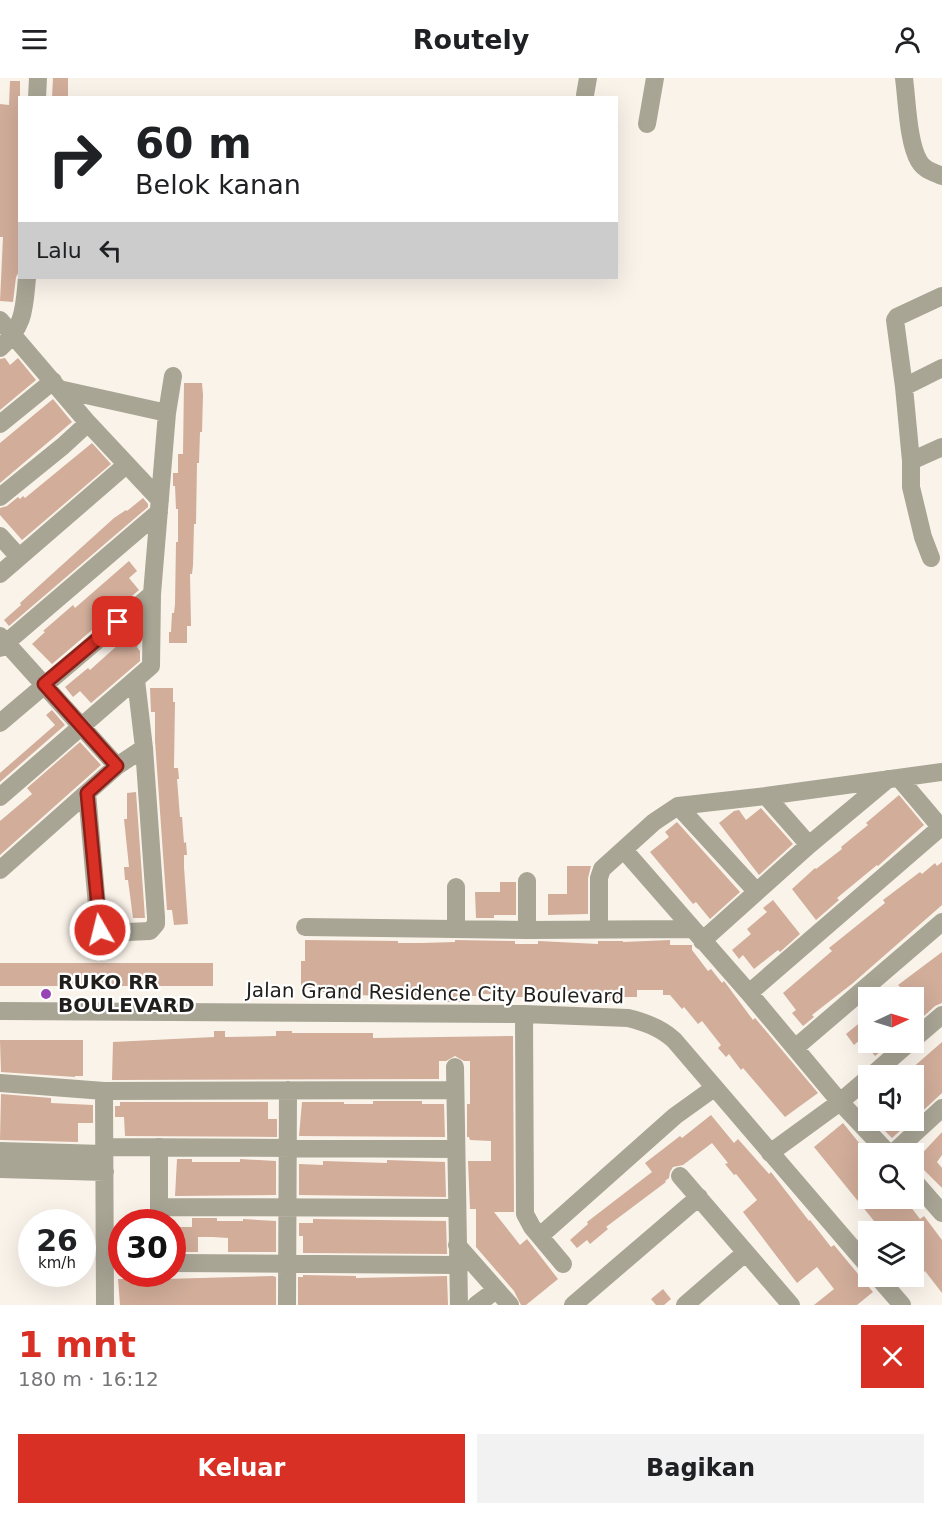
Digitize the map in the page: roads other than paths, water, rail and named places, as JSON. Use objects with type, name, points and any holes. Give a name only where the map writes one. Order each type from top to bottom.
[{"type":"street","points":[[37,96],[38,78]]},
{"type":"street","points":[[647,124],[655,78]]},
{"type":"street","points":[[904,78],[912,141],[918,161],[927,170],[942,176]]},
{"type":"street","points":[[7,342],[22,318],[27,279]]},
{"type":"street","points":[[932,558],[923,537],[910,487],[911,461],[895,324],[897,316],[942,296]]},
{"type":"street","points":[[0,320],[7,342],[56,385],[159,506]]},
{"type":"street","points":[[904,387],[942,368]]},
{"type":"street","points":[[0,797],[151,666],[152,594],[166,413],[173,376]]},
{"type":"street","points":[[0,424],[56,385],[166,413]]},
{"type":"street","points":[[0,497],[88,423]]},
{"type":"street","points":[[911,461],[942,447]]},
{"type":"street","points":[[0,574],[126,465]]},
{"type":"street","points":[[117,766],[44,684],[2,642],[159,506]]},
{"type":"street","points":[[0,536],[19,557]]},
{"type":"street","points":[[0,723],[152,594]]},
{"type":"street","points":[[87,793],[99,928],[104,933],[150,931],[155,927],[156,917],[144,748],[136,680]]},
{"type":"street","points":[[0,870],[117,766],[144,748]]},
{"type":"street","points":[[599,929],[600,873],[654,822],[678,806],[942,772]]},
{"type":"street","points":[[749,993],[941,828],[894,779]]},
{"type":"street","points":[[305,927],[599,929],[696,935],[756,891],[809,845],[894,779]]},
{"type":"street","points":[[766,796],[809,845]]},
{"type":"street","points":[[678,806],[756,891]]},
{"type":"street","points":[[624,850],[749,993],[840,1102],[879,1143]]},
{"type":"street","points":[[527,881],[527,930]]},
{"type":"street","points":[[456,887],[456,929]]},
{"type":"street","points":[[795,1048],[942,922]]},
{"type":"street","name":"Jalan Grand Residence City Boulevard","points":[[0,1011],[524,1014],[628,1018],[640,1021],[664,1032],[674,1040],[858,1254]]},
{"type":"street","points":[[524,1014],[525,1214],[527,1220],[563,1264]]},
{"type":"street","points":[[924,1031],[942,1015]]},
{"type":"street","points":[[884,1065],[897,1053]]},
{"type":"street","points":[[455,1067],[459,1305]]},
{"type":"street","points":[[0,1083],[104,1091],[455,1090]]},
{"type":"street","points":[[770,1152],[858,1087]]},
{"type":"street","points":[[540,1236],[675,1116],[714,1088]]},
{"type":"street","points":[[287,1305],[288,1090]]},
{"type":"street","points":[[104,1091],[104,1158],[108,1209]]},
{"type":"street","points":[[902,1143],[942,1108]]},
{"type":"street","points":[[0,1169],[104,1158],[159,1147],[455,1149]]},
{"type":"street","points":[[159,1147],[159,1209]]},
{"type":"street","points":[[0,1151],[104,1158]]},
{"type":"street","points":[[680,1176],[791,1305]]},
{"type":"street","points":[[924,1191],[940,1207]]},
{"type":"street","points":[[573,1305],[699,1197]]},
{"type":"street","points":[[186,1213],[288,1207],[456,1208]]},
{"type":"street","points":[[458,1245],[510,1305]]},
{"type":"street","points":[[685,1305],[745,1252]]},
{"type":"street","points":[[186,1263],[457,1265]]},
{"type":"street","points":[[105,1305],[108,1287]]},
{"type":"street","points":[[884,1287],[894,1302]]},
{"type":"street","points":[[476,1305],[496,1290]]},
{"type":"place","name":"RUKO RR BOULEVARD","points":[[46,994]]}]
